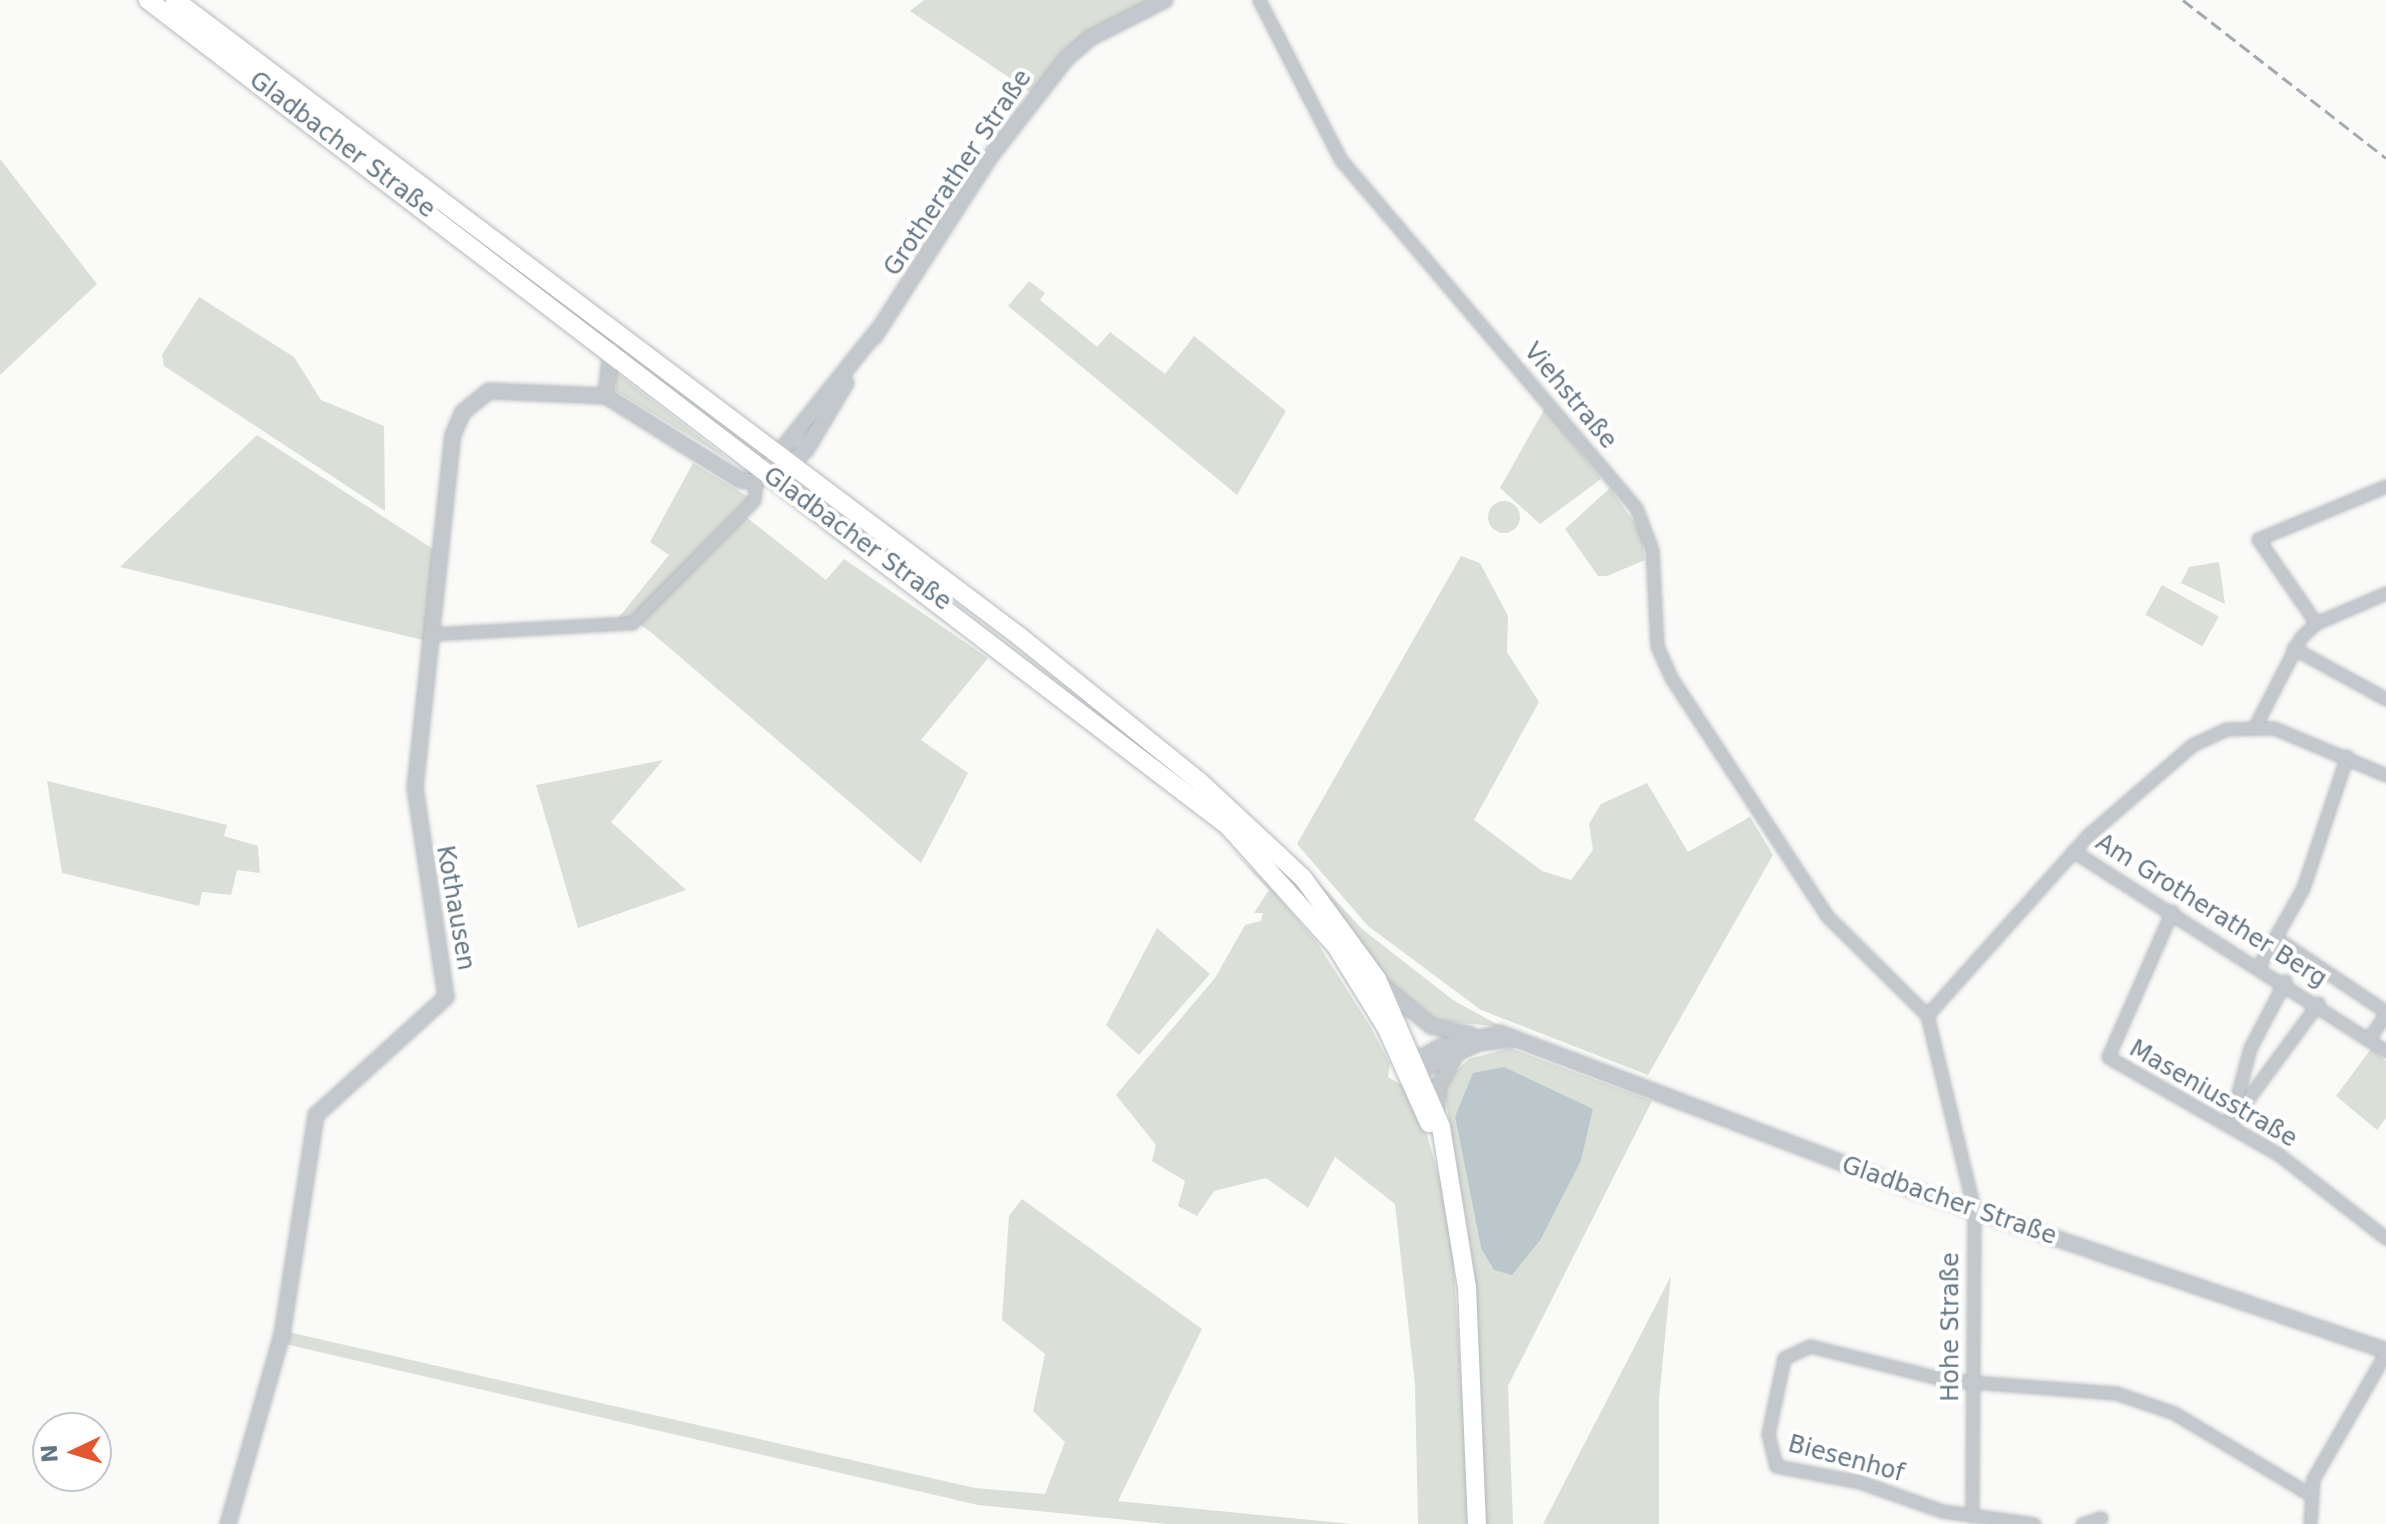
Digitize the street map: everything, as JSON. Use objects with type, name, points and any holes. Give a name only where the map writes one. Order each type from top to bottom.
[{"type":"main road","name":"Gladbacher Straße","points":[[148,0],[611,349],[761,478],[1228,826],[1336,946],[1414,1065]]},
{"type":"main road","name":"Gladbacher Straße","points":[[175,0],[788,460],[1261,835],[1377,979],[1414,1065]]},
{"type":"main road","points":[[1414,1065],[1437,1115],[1456,1206],[1470,1329],[1477,1524]]},
{"type":"main road","points":[[1414,1065],[1456,1206]]},
{"type":"street","name":"Grotherather Straße","points":[[761,478],[788,460],[998,146],[1066,59],[1090,38],[1165,0]]},
{"type":"street","name":"Viehstraße","points":[[1259,0],[1341,160],[1636,508],[1652,550],[1657,646],[1779,852],[1846,942],[1927,1015]]},
{"type":"street","points":[[606,396],[611,349]]},
{"type":"street","name":"Kothausen","points":[[228,1524],[282,1335],[303,1180],[322,1105],[446,997],[415,788],[453,435],[463,412],[489,391],[606,396],[761,478]]},
{"type":"street","points":[[433,634],[632,623],[754,500],[761,478]]},
{"type":"street","points":[[2316,623],[2258,539],[2386,486]]},
{"type":"street","points":[[2255,726],[2293,648],[2316,623],[2386,593]]},
{"type":"street","points":[[2293,648],[2386,699]]},
{"type":"street","points":[[2073,851],[2192,745],[2255,726],[2289,731],[2386,775]]},
{"type":"street","points":[[2260,964],[2303,888],[2347,756]]},
{"type":"street","name":"Am Grotherather Berg","points":[[1927,1015],[2073,851],[2260,964],[2386,1051]]},
{"type":"street","name":"Maseniusstraße","points":[[2172,911],[2108,1057],[2230,1123],[2338,1195],[2386,1238]]},
{"type":"street","name":"Am Grotherather Berg","points":[[2276,938],[2386,1013]]},
{"type":"street","name":"Gladbacher Straße","points":[[1377,979],[1431,1026],[1516,1039],[1974,1210],[2386,1351]]},
{"type":"street","points":[[2230,1123],[2250,1048],[2285,981]]},
{"type":"street","points":[[2230,1123],[2318,1003]]},
{"type":"street","points":[[2369,1038],[2386,1013]]},
{"type":"street","name":"Hohe Straße","points":[[1927,1015],[1974,1210],[1972,1516]]},
{"type":"street","points":[[1414,1065],[1478,1034]]},
{"type":"street","name":"Gladbacher Straße","points":[[1414,1065],[1455,1056],[1479,1043],[1516,1039]]},
{"type":"street","points":[[1437,1115],[1438,1087],[1455,1056]]},
{"type":"street","name":"Biesenhof","points":[[1972,1516],[1776,1466],[1768,1434],[1776,1371],[1799,1346],[1973,1381]]},
{"type":"street","points":[[2310,1524],[2313,1479],[2386,1351]]},
{"type":"street","points":[[1973,1381],[2045,1384],[2151,1403],[2311,1495]]},
{"type":"street","points":[[1972,1516],[2034,1524]]},
{"type":"street","points":[[2082,1524],[2101,1518]]},
{"type":"shaded area","points":[[924,0],[1152,0],[1098,26],[1032,93],[910,11]]},
{"type":"shaded area","points":[[0,159],[97,284],[0,375]]},
{"type":"shaded area","points":[[1029,281],[1045,293],[1040,300],[1097,347],[1110,332],[1165,374],[1194,336],[1286,411],[1237,495],[1008,306]]},
{"type":"shaded area","points":[[199,297],[294,357],[321,400],[384,426],[385,511],[164,366],[162,355]]},
{"type":"shaded area","points":[[615,373],[618,374],[732,462],[616,391]]},
{"type":"shaded area","points":[[1545,408],[1601,479],[1540,524],[1500,488]]},
{"type":"shaded area","points":[[257,435],[433,549],[427,641],[120,567]]},
{"type":"shaded area","points":[[693,463],[757,502],[745,516],[826,580],[844,559],[988,658],[921,740],[968,773],[921,863],[652,633],[632,619],[615,622],[669,555],[650,542]]},
{"type":"shaded area","points":[[1610,488],[1641,532],[1645,560],[1607,576],[1598,576],[1565,529]]},
{"type":"shaded area","points":[[1504,501],[1515,506],[1520,517],[1515,528],[1504,533],[1493,528],[1488,517],[1493,506]]},
{"type":"shaded area","points":[[1461,556],[1480,563],[1508,616],[1507,652],[1539,702],[1474,820],[1542,871],[1571,880],[1593,850],[1589,824],[1601,804],[1647,783],[1688,852],[1750,817],[1773,855],[1648,1075],[1481,1010],[1368,926],[1297,844]]},
{"type":"shaded area","points":[[2219,562],[2225,604],[2181,583],[2189,567]]},
{"type":"shaded area","points":[[2162,585],[2219,617],[2202,646],[2146,615]]},
{"type":"shaded area","points":[[663,760],[611,822],[686,890],[578,928],[536,785]]},
{"type":"shaded area","points":[[47,781],[227,825],[224,836],[258,846],[260,873],[237,870],[231,895],[202,892],[199,906],[62,873]]},
{"type":"shaded area","points":[[1231,849],[1269,886],[1318,944],[1370,1026],[1390,1064],[1388,1077],[1409,1089],[1422,1118],[1450,1214],[1471,1524],[1418,1524],[1415,1385],[1395,1204],[1335,1157],[1308,1208],[1266,1178],[1214,1191],[1197,1216],[1178,1206],[1185,1181],[1152,1161],[1156,1145],[1116,1095],[1215,978],[1245,925],[1261,921],[1263,913],[1254,913],[1269,890]]},
{"type":"shaded area","points":[[1294,855],[1362,929],[1453,1000],[1502,1027],[1432,1020],[1396,993]]},
{"type":"shaded area","points":[[1157,928],[1210,974],[1139,1055],[1106,1025]]},
{"type":"shaded area","points":[[1510,1048],[1652,1101],[1508,1386],[1513,1524],[1486,1524],[1472,1255],[1445,1095],[1446,1080],[1469,1059]],"holes":[[[1593,1109],[1581,1161],[1541,1239],[1481,1248],[1455,1117]]]},
{"type":"shaded area","points":[[2371,1049],[2386,1061],[2386,1118],[2377,1130],[2336,1096]]},
{"type":"shaded area","points":[[1504,1067],[1593,1109],[1581,1161],[1541,1239],[1512,1275],[1494,1270],[1481,1248],[1455,1117],[1473,1073]]},
{"type":"shaded area","points":[[1022,1199],[1202,1329],[1118,1501],[1352,1524],[1167,1524],[978,1505],[285,1344],[288,1332],[975,1488],[1045,1494],[1065,1442],[1033,1411],[1045,1354],[1002,1320],[1009,1216]]},
{"type":"shaded area","points":[[1671,1276],[1659,1399],[1659,1524],[1543,1524]]},
{"type":"railway","points":[[2183,0],[2386,158]]}]
